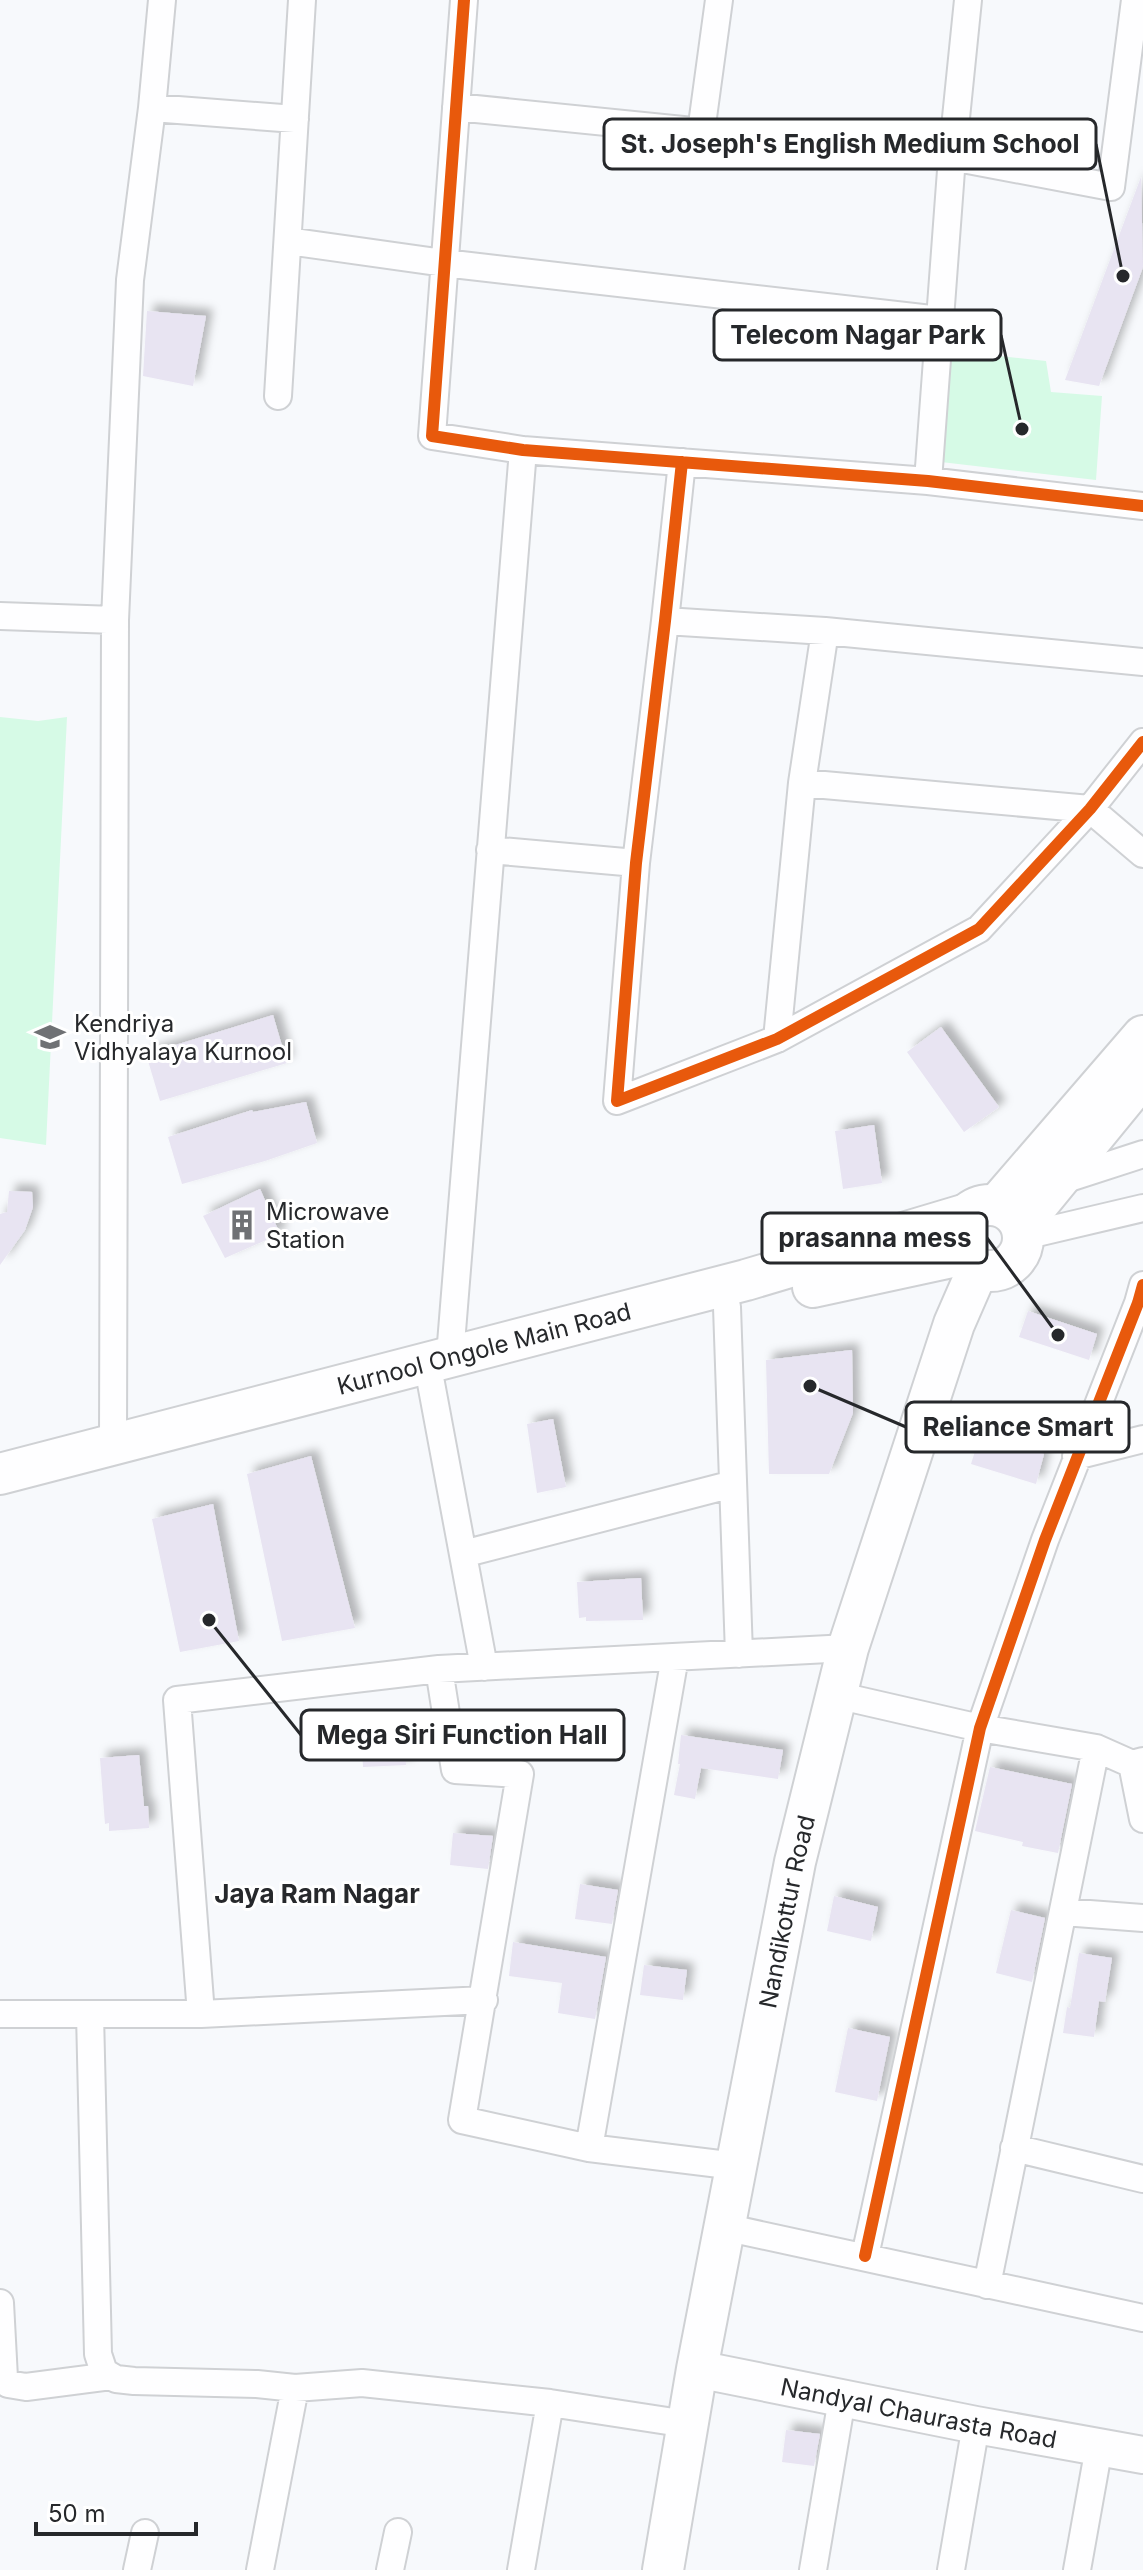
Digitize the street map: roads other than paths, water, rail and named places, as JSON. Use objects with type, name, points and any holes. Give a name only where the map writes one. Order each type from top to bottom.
[{"type":"main road","points":[[1002,1220],[1143,1036]]},
{"type":"main road","points":[[1002,1220],[1060,1181],[1143,1076]]},
{"type":"main road","name":"Kurnool Ongole Main Road","points":[[0,1474],[440,1369],[727,1307],[969,1262],[989,1272],[1000,1270],[1018,1257],[1022,1247],[1002,1220],[746,1280],[440,1369],[0,1491]]},
{"type":"main road","name":"Nandikottur Road","points":[[663,2570],[697,2369],[795,1862],[836,1695],[848,1648],[954,1324],[969,1262],[957,1244],[960,1223],[1002,1220]]},
{"type":"street","points":[[113,1446],[115,620],[130,280],[162,0]]},
{"type":"street","points":[[278,396],[302,0]]},
{"type":"street","points":[[464,0],[432,436],[523,450],[928,481],[1143,506]]},
{"type":"street","points":[[701,132],[719,0]]},
{"type":"street","points":[[928,481],[952,157],[968,0]]},
{"type":"street","points":[[456,107],[952,157],[1111,187],[1135,0]]},
{"type":"street","points":[[152,108],[295,119]]},
{"type":"street","points":[[288,241],[444,263],[940,320]]},
{"type":"street","points":[[484,1667],[463,1554],[440,1369],[490,850],[523,450]]},
{"type":"street","points":[[682,462],[636,863],[617,1101],[777,1039],[979,929],[1090,809],[1143,742]]},
{"type":"street","points":[[0,616],[115,620]]},
{"type":"street","points":[[665,621],[825,631],[1143,662]]},
{"type":"street","points":[[777,1039],[802,783],[825,631]]},
{"type":"street","points":[[802,783],[1090,809],[1143,854]]},
{"type":"street","points":[[490,850],[636,863]]},
{"type":"street","points":[[1060,1181],[1143,1154]]},
{"type":"street","points":[[1002,1220],[1143,1208]]},
{"type":"street","points":[[865,2256],[980,1728],[1076,1456],[1141,1297]]},
{"type":"street","points":[[727,1307],[739,1654]]},
{"type":"street","points":[[1076,1456],[1143,1439]]},
{"type":"street","points":[[463,1554],[733,1484]]},
{"type":"street","points":[[201,2014],[177,1700],[439,1669],[848,1648]]},
{"type":"street","points":[[589,2148],[675,1657]]},
{"type":"street","points":[[439,1669],[455,1770],[520,1774],[462,2120],[589,2148],[736,2166]]},
{"type":"street","points":[[836,1695],[980,1728],[1096,1748],[1137,1762],[1143,1819]]},
{"type":"street","points":[[987,2285],[1096,1748]]},
{"type":"street","points":[[1063,1912],[1143,1918]]},
{"type":"street","points":[[0,2014],[201,2014],[484,2000]]},
{"type":"street","points":[[90,2014],[98,2354],[104,2372],[116,2379],[134,2381],[295,2388],[362,2383],[550,2403],[687,2424]]},
{"type":"street","points":[[1014,2148],[1143,2179]]},
{"type":"street","points":[[724,2227],[1143,2318]]},
{"type":"street","points":[[0,2303],[4,2378],[8,2384],[26,2387],[111,2376]]},
{"type":"street","name":"Nandyal Chaurasta Road","points":[[697,2369],[1143,2455]]},
{"type":"street","points":[[260,2570],[295,2388]]},
{"type":"street","points":[[813,2570],[842,2399]]},
{"type":"street","points":[[521,2570],[550,2403]]},
{"type":"street","points":[[951,2570],[976,2425]]},
{"type":"street","points":[[1077,2570],[1099,2447]]},
{"type":"street","points":[[390,2570],[398,2532]]},
{"type":"street","points":[[137,2570],[145,2533]]},
{"type":"place","name":"St. Joseph's English Medium School","points":[[1123,276]]},
{"type":"place","name":"Telecom Nagar Park","points":[[1022,429]]},
{"type":"place","name":"Kendriya Vidhyalaya Kurnool","points":[[50,1037]]},
{"type":"place","name":"Microwave Station","points":[[242,1225]]},
{"type":"place","name":"prasanna mess","points":[[1058,1335]]},
{"type":"place","name":"Reliance Smart","points":[[810,1386]]},
{"type":"place","name":"Mega Siri Function Hall","points":[[209,1620]]},
{"type":"district","name":"Jaya Ram Nagar","points":[[317,1893]]}]
